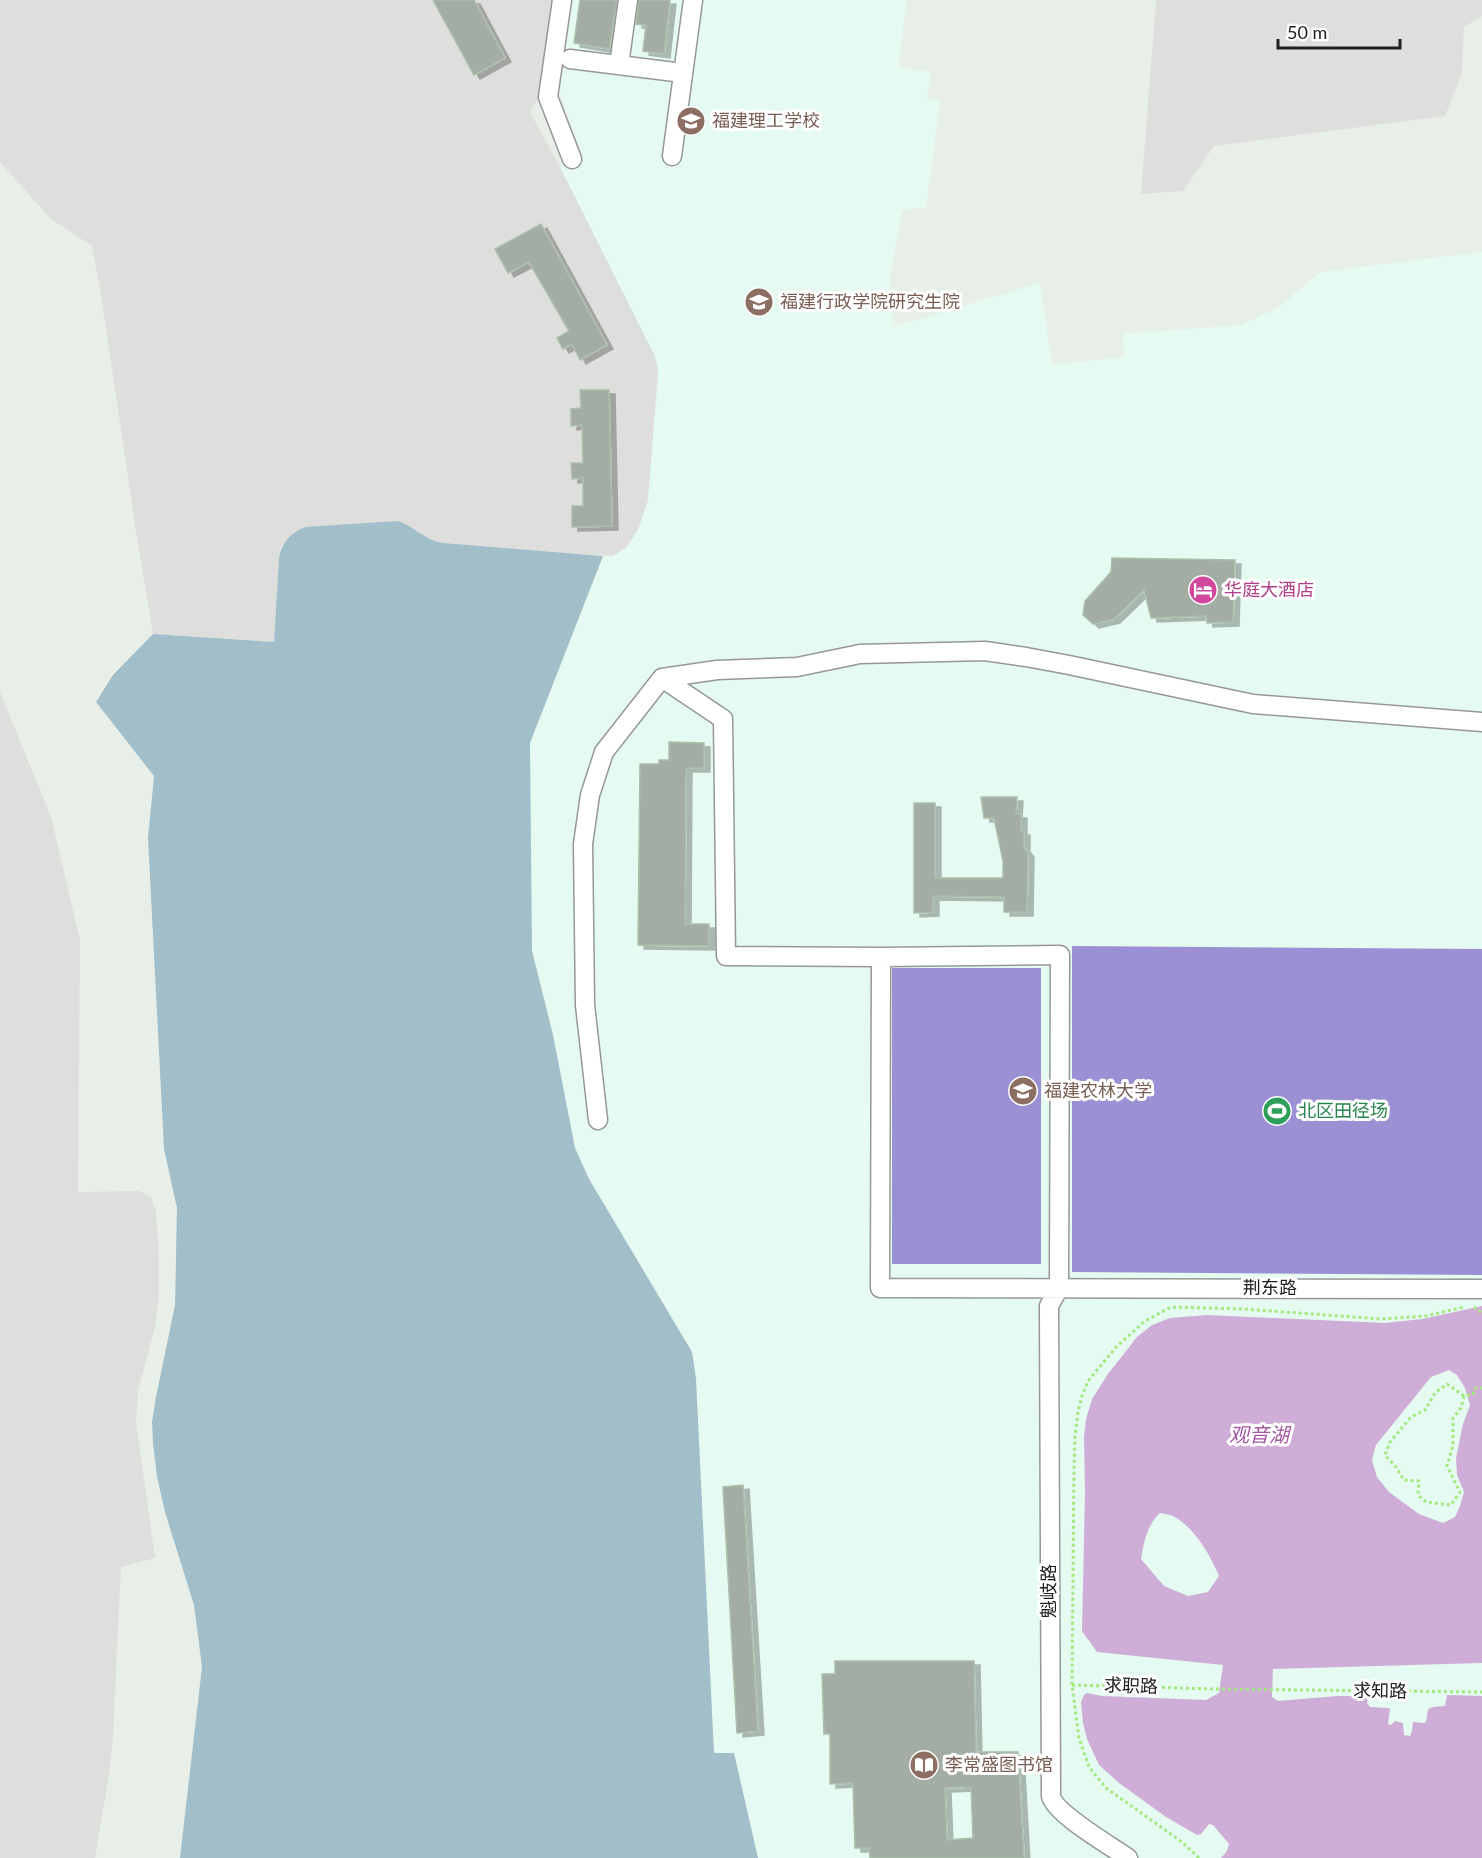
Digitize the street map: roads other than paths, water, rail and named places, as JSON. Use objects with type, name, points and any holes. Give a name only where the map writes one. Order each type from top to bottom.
[{"type":"street","points":[[562,0],[548,97],[572,159]]},
{"type":"street","points":[[619,65],[628,0]]},
{"type":"street","points":[[672,156],[693,0]]},
{"type":"street","points":[[570,58],[683,73]]},
{"type":"street","points":[[598,1120],[585,1005],[583,844],[590,795],[603,752],[662,678],[717,670],[797,667],[860,654],[985,651],[1048,661],[1252,704],[1482,723]]},
{"type":"street","points":[[662,678],[723,719],[726,956],[881,957]]},
{"type":"street","name":"魁岐路","points":[[881,957],[1060,955],[1059,1288],[1049,1306],[1051,1796],[1052,1801],[1063,1814],[1128,1858]]},
{"type":"street","name":"荆东路","points":[[881,957],[880,1288],[1482,1289]]},
{"type":"water","name":"观音湖","points":[[1482,1306],[1482,1663],[1273,1669],[1272,1697],[1278,1701],[1368,1696],[1367,1703],[1370,1707],[1390,1709],[1388,1724],[1391,1725],[1395,1721],[1403,1723],[1404,1735],[1410,1736],[1413,1722],[1426,1722],[1428,1709],[1445,1706],[1447,1695],[1482,1696],[1482,1858],[1221,1858],[1229,1844],[1213,1825],[1209,1824],[1201,1834],[1197,1835],[1166,1817],[1119,1783],[1099,1765],[1087,1739],[1081,1702],[1087,1693],[1102,1696],[1206,1700],[1219,1693],[1223,1665],[1097,1652],[1082,1631],[1084,1437],[1092,1399],[1137,1337],[1152,1325],[1170,1318],[1207,1315],[1384,1323],[1422,1319]],"holes":[[[1449,1370],[1457,1375],[1465,1388],[1470,1405],[1463,1424],[1456,1458],[1457,1475],[1464,1492],[1455,1517],[1443,1523],[1419,1514],[1389,1492],[1377,1477],[1372,1460],[1376,1445],[1431,1377]],[[1160,1513],[1174,1517],[1185,1524],[1207,1552],[1219,1576],[1208,1592],[1188,1596],[1164,1586],[1141,1559],[1149,1528]]]},
{"type":"place","name":"福建理工学校","points":[[691,121]]},
{"type":"place","name":"福建行政学院研究生院","points":[[759,302]]},
{"type":"place","name":"华庭大酒店","points":[[1203,590]]},
{"type":"place","name":"福建农林大学","points":[[1023,1091]]},
{"type":"place","name":"北区田径场","points":[[1277,1111]]},
{"type":"place","name":"李常盛图书馆","points":[[924,1765]]}]
